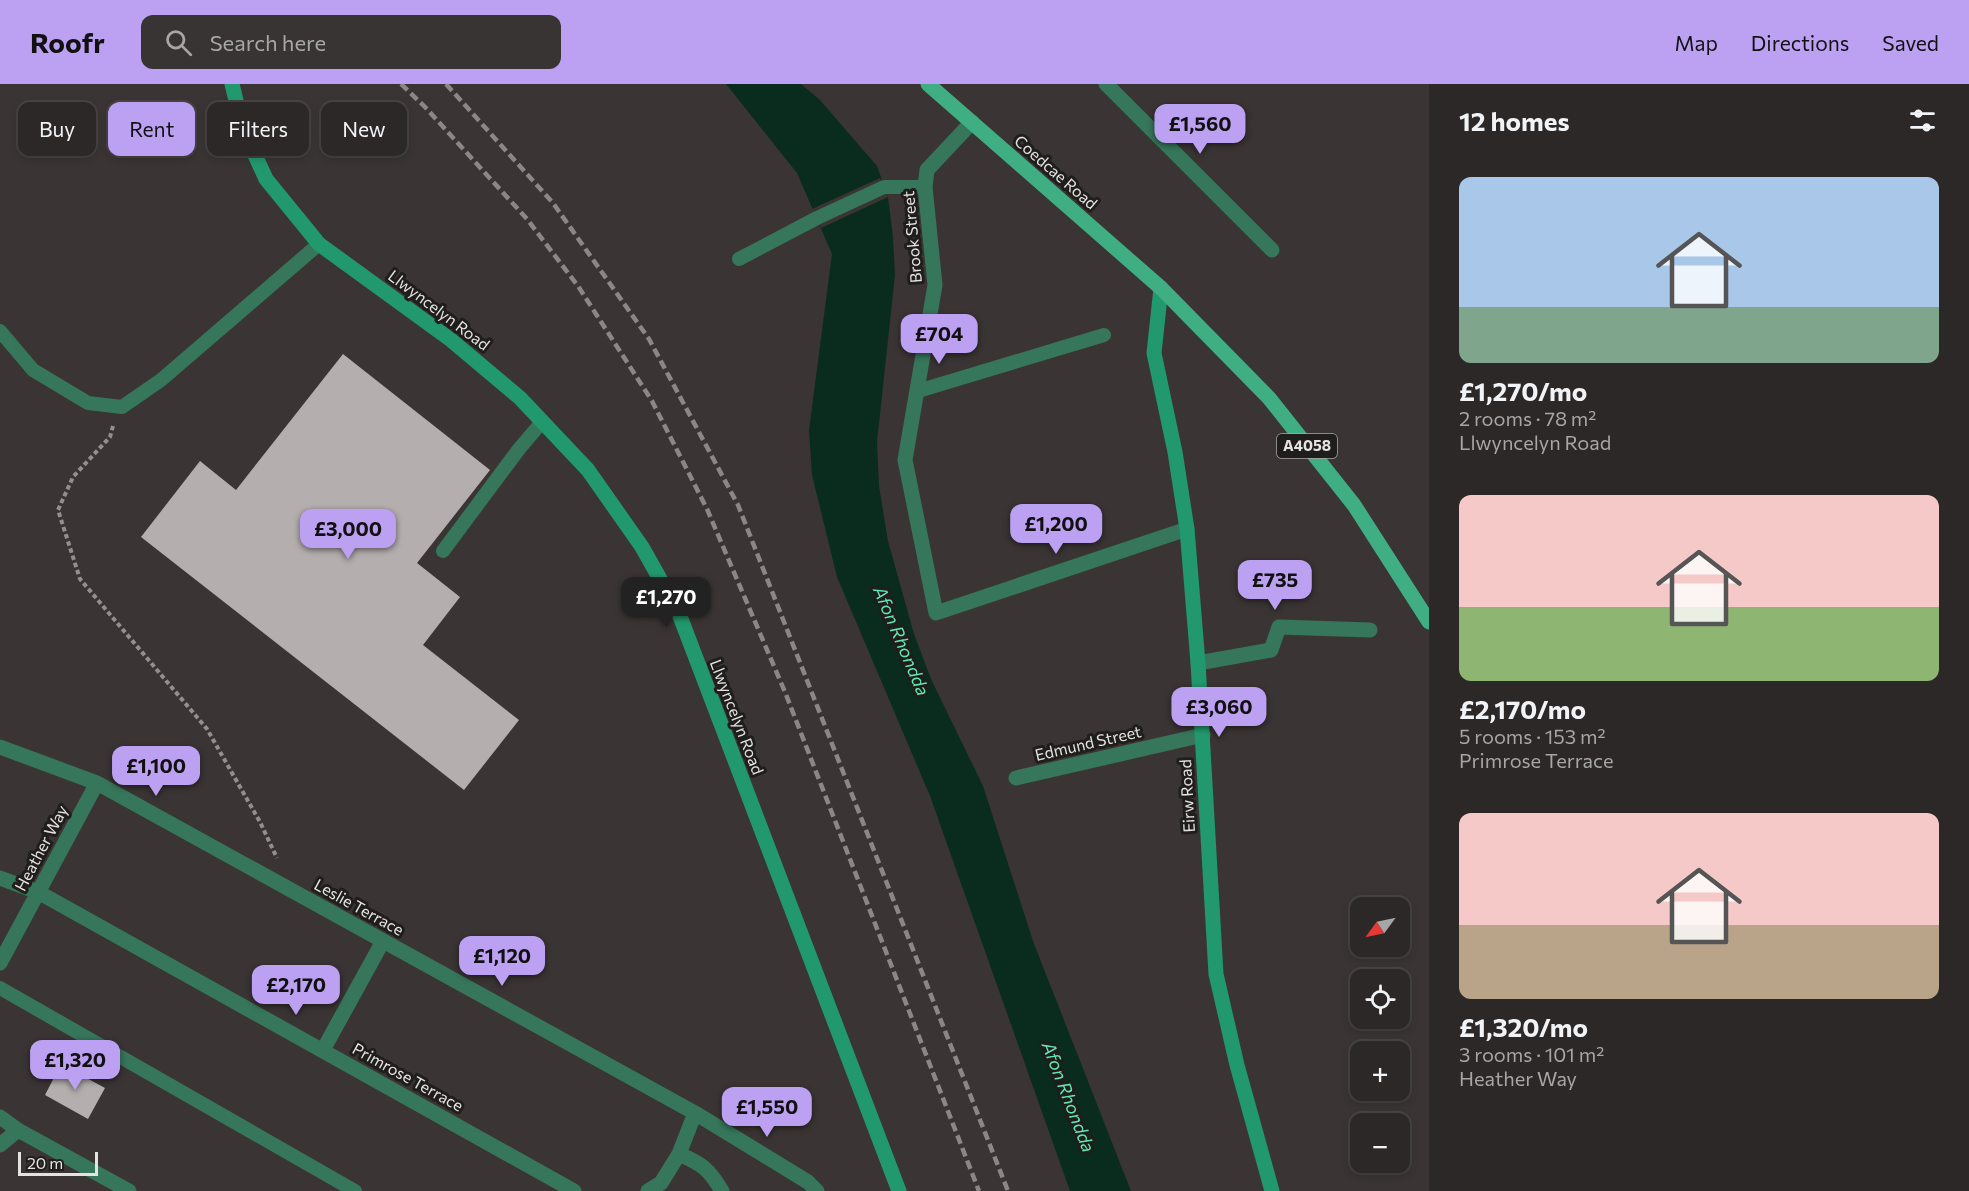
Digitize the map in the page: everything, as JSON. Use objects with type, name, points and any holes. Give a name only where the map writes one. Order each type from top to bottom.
[{"type":"main road","name":"Llwyncelyn Road","points":[[232,84],[243,129],[266,179],[319,244],[451,340],[520,398],[588,470],[642,547],[678,611],[899,1191]]},
{"type":"main road","name":"Coedcae Road","points":[[928,84],[1161,288]]},
{"type":"main road","name":"Eirw Road","points":[[1161,288],[1154,353],[1175,452],[1187,529],[1203,735],[1216,974],[1237,1065],[1272,1191]]},
{"type":"main road","name":"A4058","points":[[1161,288],[1245,373],[1283,416],[1354,505],[1429,622]]},
{"type":"street","points":[[1106,84],[1272,250]]},
{"type":"street","name":"Brook Street","points":[[972,122],[927,170],[925,187],[935,285],[905,460],[936,612],[1187,529]]},
{"type":"street","points":[[1198,663],[1271,650],[1279,627],[1370,630]]},
{"type":"street","name":"Edmund Street","points":[[1016,778],[1203,735]]},
{"type":"street","name":"Leslie Terrace","points":[[0,747],[97,783],[695,1113],[808,1182],[816,1191]]},
{"type":"street","name":"Heather Way","points":[[0,963],[97,783]]},
{"type":"street","name":"Primrose Terrace","points":[[0,878],[38,892],[574,1191]]},
{"type":"street","points":[[323,1050],[383,941]]},
{"type":"street","points":[[648,1191],[661,1183],[679,1154],[695,1113]]},
{"type":"street","points":[[0,1117],[18,1130],[129,1191]]},
{"type":"street","points":[[0,1145],[18,1130]]},
{"type":"street","points":[[679,1154],[695,1161],[712,1173],[722,1191]]},
{"type":"lane","points":[[739,259],[817,218],[884,187],[925,187]]},
{"type":"lane","points":[[0,332],[33,370],[88,403],[122,407],[161,380],[319,244]]},
{"type":"lane","points":[[918,390],[1104,335]]},
{"type":"lane","points":[[442,551],[542,422]]},
{"type":"lane","points":[[0,988],[355,1191]]},
{"type":"path","points":[[122,407],[110,436],[73,477],[58,510],[80,579],[207,729],[261,822],[292,891]]},
{"type":"water","name":"Afon Rhondda","points":[[726,84],[801,84],[820,100],[877,166],[888,197],[895,275],[877,442],[879,486],[888,541],[914,634],[931,679],[983,786],[1033,941],[1131,1191],[1070,1191],[930,796],[837,577],[812,475],[809,430],[832,254],[797,173]]},
{"type":"pier","points":[[880,178],[888,197],[821,228],[812,209]]},
{"type":"building","points":[[343,354],[490,470],[417,563],[460,597],[423,645],[519,720],[464,790],[141,537],[200,461],[236,490]]},
{"type":"building","points":[[61,1064],[105,1088],[88,1119],[45,1095]]},
{"type":"railway","points":[[401,84],[425,107],[527,219],[578,286],[652,401],[707,509],[785,692],[979,1191]]},
{"type":"railway","points":[[446,84],[553,203],[649,339],[738,505],[1008,1191]]}]
